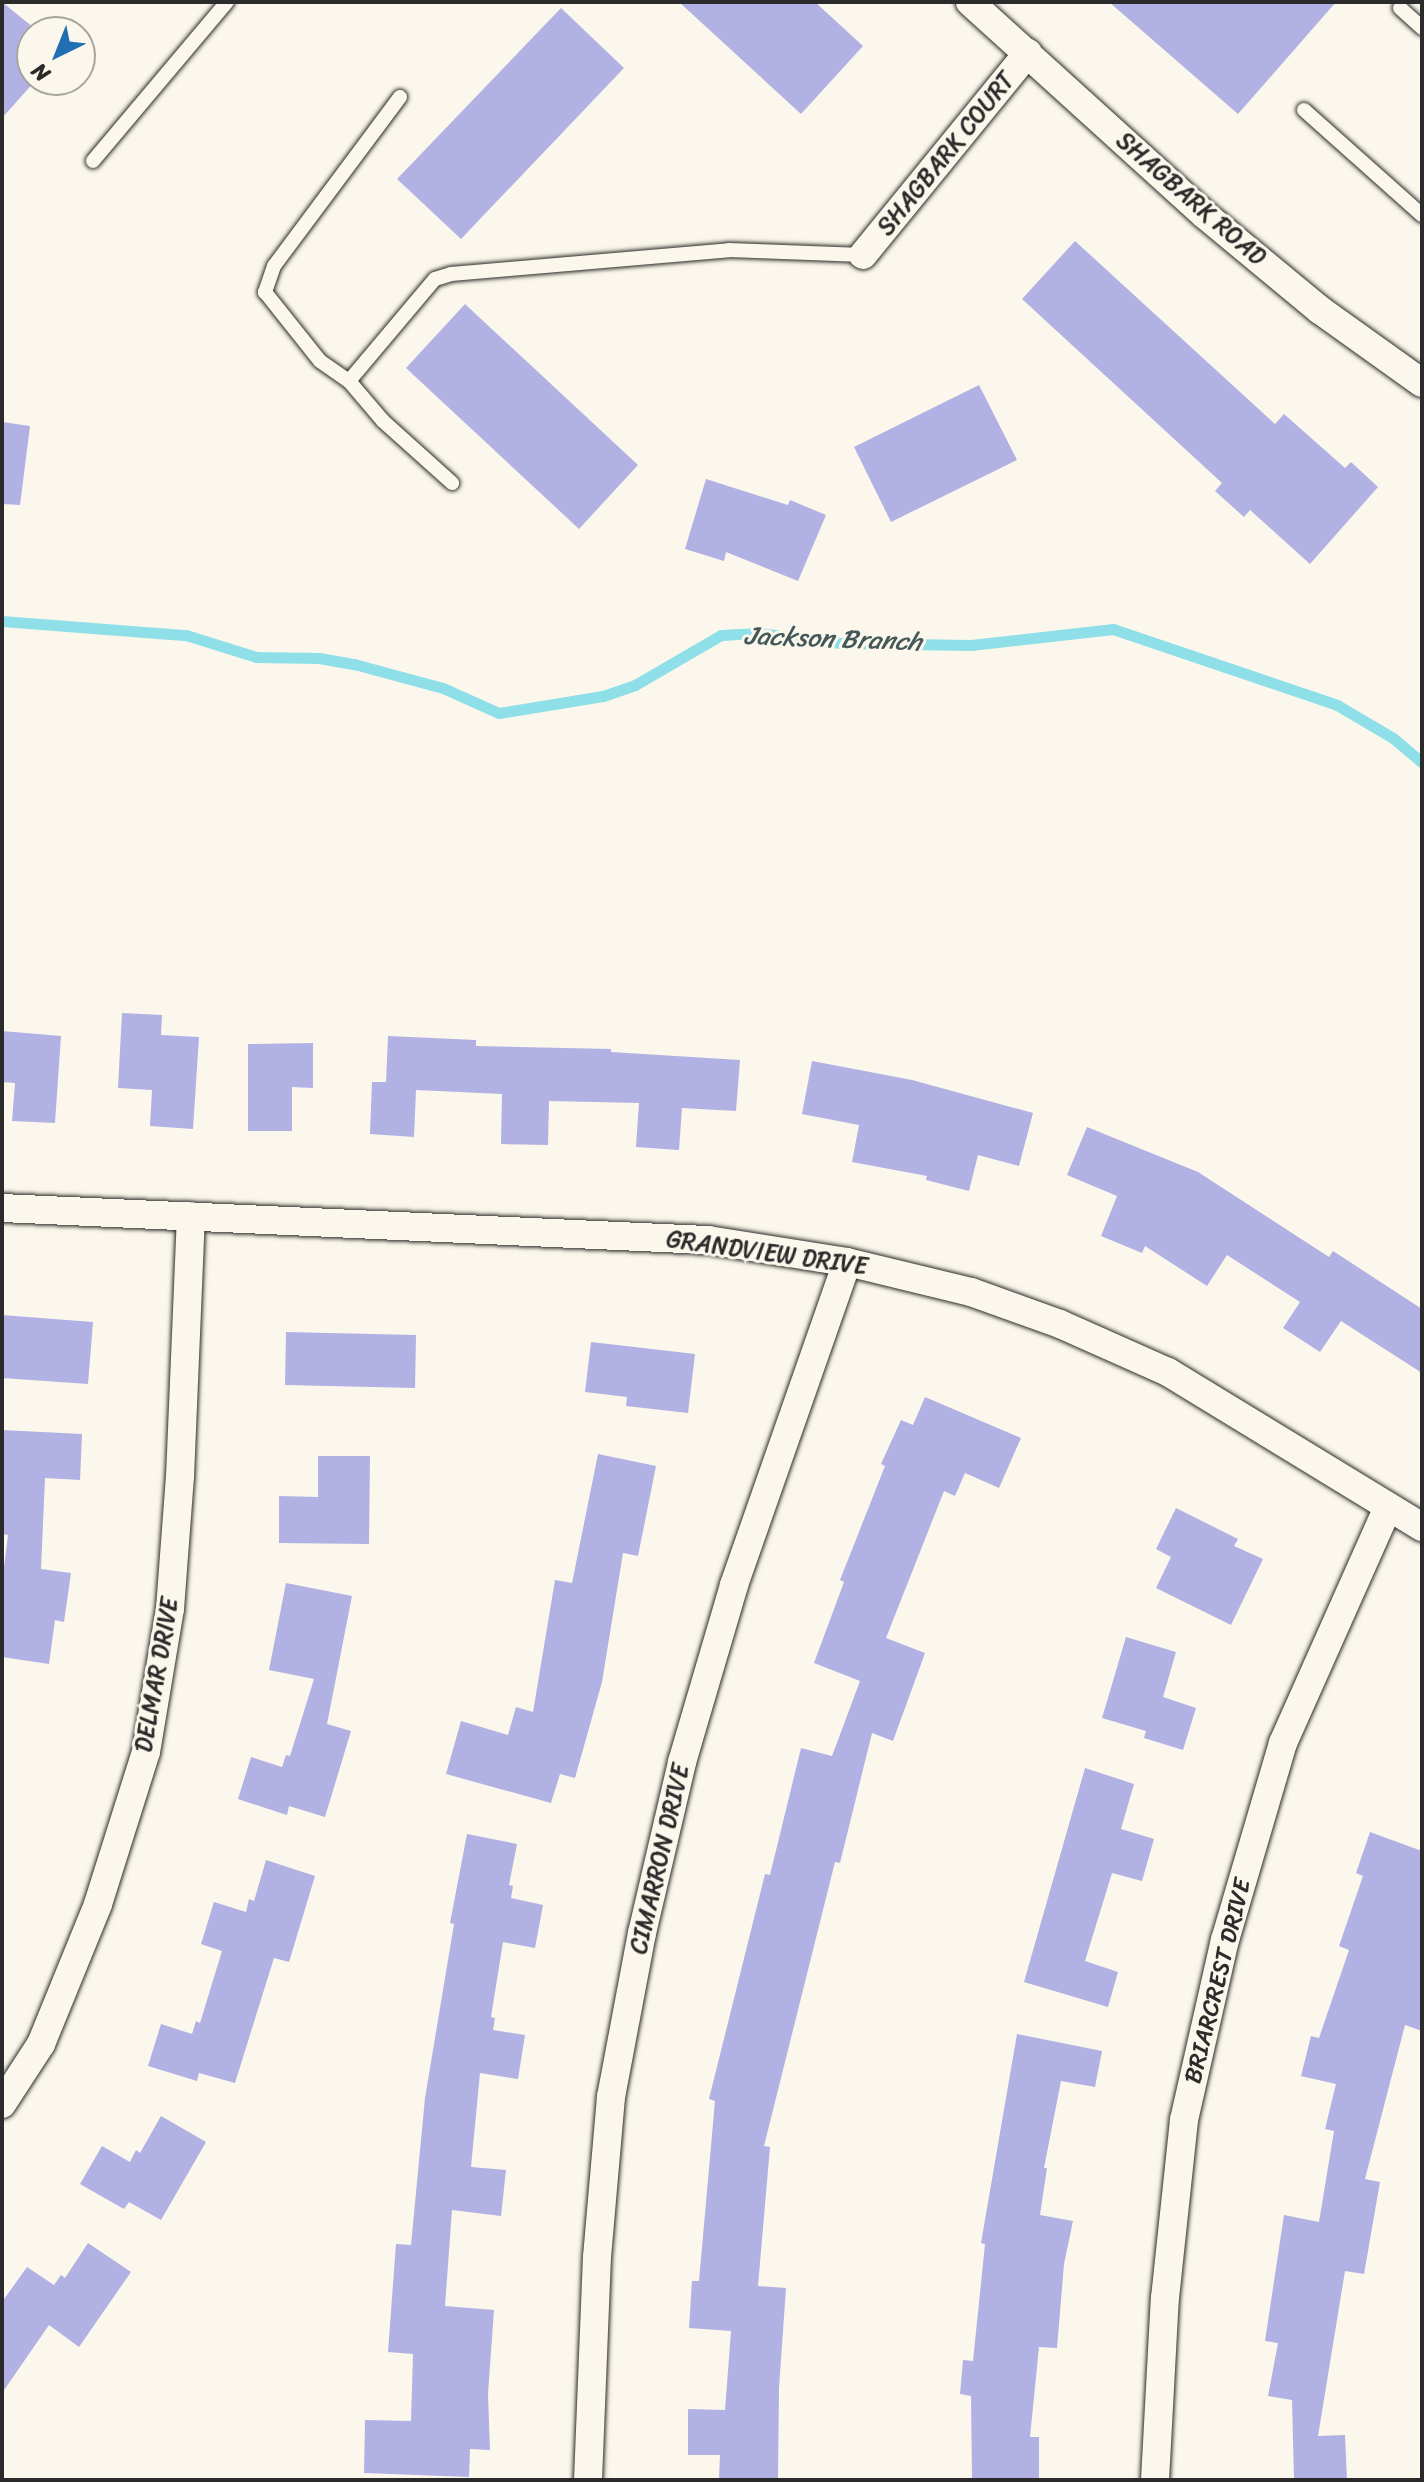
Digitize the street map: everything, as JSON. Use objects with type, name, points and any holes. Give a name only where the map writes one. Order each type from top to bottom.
[{"type":"street","name":"SHAGBARK ROAD","points":[[970,2],[1205,215],[1320,310],[1422,383]]},
{"type":"street","name":"SHAGBARK COURT","points":[[863,255],[1028,53]]},
{"type":"street","name":"GRANDVIEW DRIVE","points":[[2,1208],[708,1240],[847,1262],[971,1292],[1060,1324],[1168,1372],[1422,1527]]},
{"type":"street","name":"DELMAR DRIVE","points":[[2,2104],[41,2044],[98,1904],[146,1752],[170,1609],[180,1477],[191,1216]]},
{"type":"street","name":"CIMARRON DRIVE","points":[[588,2480],[597,2257],[611,2097],[642,1933],[682,1762],[734,1585],[847,1262]]},
{"type":"street","name":"BRIARCREST DRIVE","points":[[1155,2480],[1165,2298],[1184,2120],[1225,1940],[1283,1743],[1388,1507]]},
{"type":"lane","points":[[93,161],[227,2]]},
{"type":"lane","points":[[1400,8],[1422,28]]},
{"type":"lane","points":[[400,97],[274,266],[265,292],[320,361],[349,381],[383,421],[452,483]]},
{"type":"lane","points":[[1304,110],[1422,215]]},
{"type":"lane","points":[[349,381],[435,279],[451,274],[729,250],[863,255]]},
{"type":"building","points":[[2,2],[19,16],[16,16],[16,96],[22,96],[2,118]]},
{"type":"building","points":[[679,2],[815,2],[863,46],[801,114]]},
{"type":"building","points":[[1109,2],[1336,2],[1238,114]]},
{"type":"building","points":[[561,8],[624,68],[461,239],[397,179]]},
{"type":"building","points":[[1075,241],[1275,424],[1284,414],[1345,468],[1351,462],[1378,487],[1310,564],[1250,510],[1244,517],[1215,491],[1222,483],[1022,299]]},
{"type":"building","points":[[465,304],[638,465],[579,529],[406,368]]},
{"type":"building","points":[[979,385],[1017,460],[891,522],[854,447]]},
{"type":"building","points":[[2,422],[30,426],[20,505],[2,504]]},
{"type":"building","points":[[706,479],[788,505],[790,500],[826,515],[798,581],[726,552],[724,561],[685,549]]},
{"type":"building","points":[[122,1013],[162,1015],[161,1035],[199,1037],[193,1129],[150,1126],[152,1090],[118,1088]]},
{"type":"building","points":[[2,1031],[61,1036],[55,1123],[12,1121],[15,1083],[2,1082]]},
{"type":"building","points":[[388,1036],[476,1040],[476,1046],[611,1049],[611,1052],[740,1060],[736,1111],[682,1108],[679,1150],[636,1147],[639,1103],[549,1101],[548,1145],[501,1144],[502,1094],[416,1090],[414,1137],[370,1134],[372,1082],[386,1082]]},
{"type":"building","points":[[313,1043],[313,1088],[292,1087],[292,1131],[248,1131],[248,1044]]},
{"type":"building","points":[[812,1061],[912,1080],[1033,1113],[1019,1166],[978,1155],[969,1191],[926,1180],[927,1176],[852,1162],[859,1125],[802,1114]]},
{"type":"building","points":[[1087,1127],[1198,1172],[1329,1257],[1333,1251],[1422,1309],[1422,1373],[1341,1321],[1320,1352],[1283,1328],[1300,1302],[1227,1255],[1207,1286],[1145,1246],[1142,1253],[1101,1236],[1117,1196],[1067,1175]]},
{"type":"building","points":[[2,1315],[93,1322],[88,1384],[2,1378]]},
{"type":"building","points":[[286,1332],[416,1335],[415,1388],[285,1385]]},
{"type":"building","points":[[591,1342],[695,1354],[688,1413],[626,1406],[627,1397],[585,1392]]},
{"type":"building","points":[[925,1397],[1021,1438],[999,1488],[965,1473],[955,1496],[944,1491],[886,1638],[925,1653],[893,1741],[872,1733],[840,1863],[835,1862],[764,2146],[770,2147],[758,2286],[786,2288],[779,2388],[778,2480],[719,2480],[720,2455],[688,2455],[688,2409],[725,2410],[731,2331],[689,2328],[692,2281],[699,2281],[715,2101],[709,2099],[765,1874],[770,1875],[801,1748],[832,1756],[860,1681],[814,1663],[844,1582],[840,1580],[885,1466],[881,1464],[901,1420],[913,1425]]},
{"type":"building","points":[[2,1430],[82,1434],[80,1480],[45,1478],[41,1569],[71,1573],[64,1622],[55,1620],[49,1664],[2,1657],[2,1584],[8,1535],[2,1534]]},
{"type":"building","points":[[598,1454],[656,1466],[638,1556],[623,1553],[602,1682],[575,1778],[560,1774],[551,1803],[446,1774],[461,1721],[508,1735],[516,1707],[533,1712],[555,1580],[572,1583]]},
{"type":"building","points":[[318,1456],[370,1456],[369,1544],[279,1543],[279,1496],[318,1497]]},
{"type":"building","points":[[1176,1508],[1238,1539],[1234,1546],[1263,1559],[1231,1625],[1156,1588],[1171,1557],[1156,1549]]},
{"type":"building","points":[[286,1583],[352,1596],[327,1724],[351,1731],[325,1817],[289,1806],[287,1815],[238,1799],[251,1757],[282,1767],[286,1755],[290,1756],[314,1679],[269,1670]]},
{"type":"building","points":[[1126,1637],[1176,1652],[1163,1697],[1196,1708],[1183,1750],[1144,1738],[1146,1731],[1102,1718]]},
{"type":"building","points":[[1085,1768],[1134,1784],[1121,1829],[1154,1839],[1142,1881],[1112,1873],[1085,1961],[1118,1972],[1108,2007],[1024,1982]]},
{"type":"building","points":[[1370,1832],[1422,1851],[1422,2031],[1405,2025],[1365,2179],[1380,2182],[1364,2274],[1345,2271],[1318,2436],[1345,2435],[1347,2480],[1294,2480],[1292,2400],[1268,2396],[1278,2343],[1265,2341],[1284,2215],[1319,2222],[1334,2131],[1325,2129],[1336,2084],[1301,2076],[1311,2036],[1319,2038],[1349,1950],[1339,1946],[1363,1876],[1356,1873]]},
{"type":"building","points":[[467,1834],[517,1844],[509,1885],[513,1886],[511,1898],[543,1905],[535,1948],[503,1942],[491,2017],[495,2018],[493,2030],[525,2035],[518,2079],[480,2073],[471,2167],[506,2170],[501,2216],[452,2210],[445,2306],[494,2310],[488,2394],[490,2450],[470,2449],[469,2477],[364,2473],[365,2420],[411,2421],[413,2354],[388,2352],[396,2244],[411,2245],[425,2098],[454,1924],[450,1923]]},
{"type":"building","points":[[266,1860],[315,1876],[289,1962],[274,1958],[235,2083],[199,2073],[197,2081],[148,2066],[161,2024],[192,2034],[196,2021],[200,2023],[222,1951],[201,1944],[214,1902],[246,1912],[249,1899],[254,1901]]},
{"type":"building","points":[[1017,2034],[1102,2051],[1095,2087],[1061,2081],[1044,2168],[1047,2168],[1040,2215],[1073,2221],[1064,2264],[1057,2348],[1039,2347],[1030,2437],[1039,2437],[1039,2480],[972,2480],[971,2396],[960,2394],[963,2360],[973,2361],[985,2244],[981,2243]]},
{"type":"building","points":[[161,2116],[206,2142],[161,2220],[129,2202],[124,2209],[80,2184],[102,2146],[130,2162],[136,2150],[140,2153]]},
{"type":"building","points":[[88,2243],[131,2272],[79,2347],[49,2325],[2,2393],[2,2302],[27,2267],[54,2285],[61,2275],[65,2278]]},
{"type":"waterway","name":"Jackson Branch","points":[[2,621],[186,635],[256,657],[319,658],[354,664],[443,688],[499,713],[603,696],[635,685],[721,635],[759,633],[840,643],[971,645],[1113,629],[1337,705],[1393,738],[1422,762]]}]
